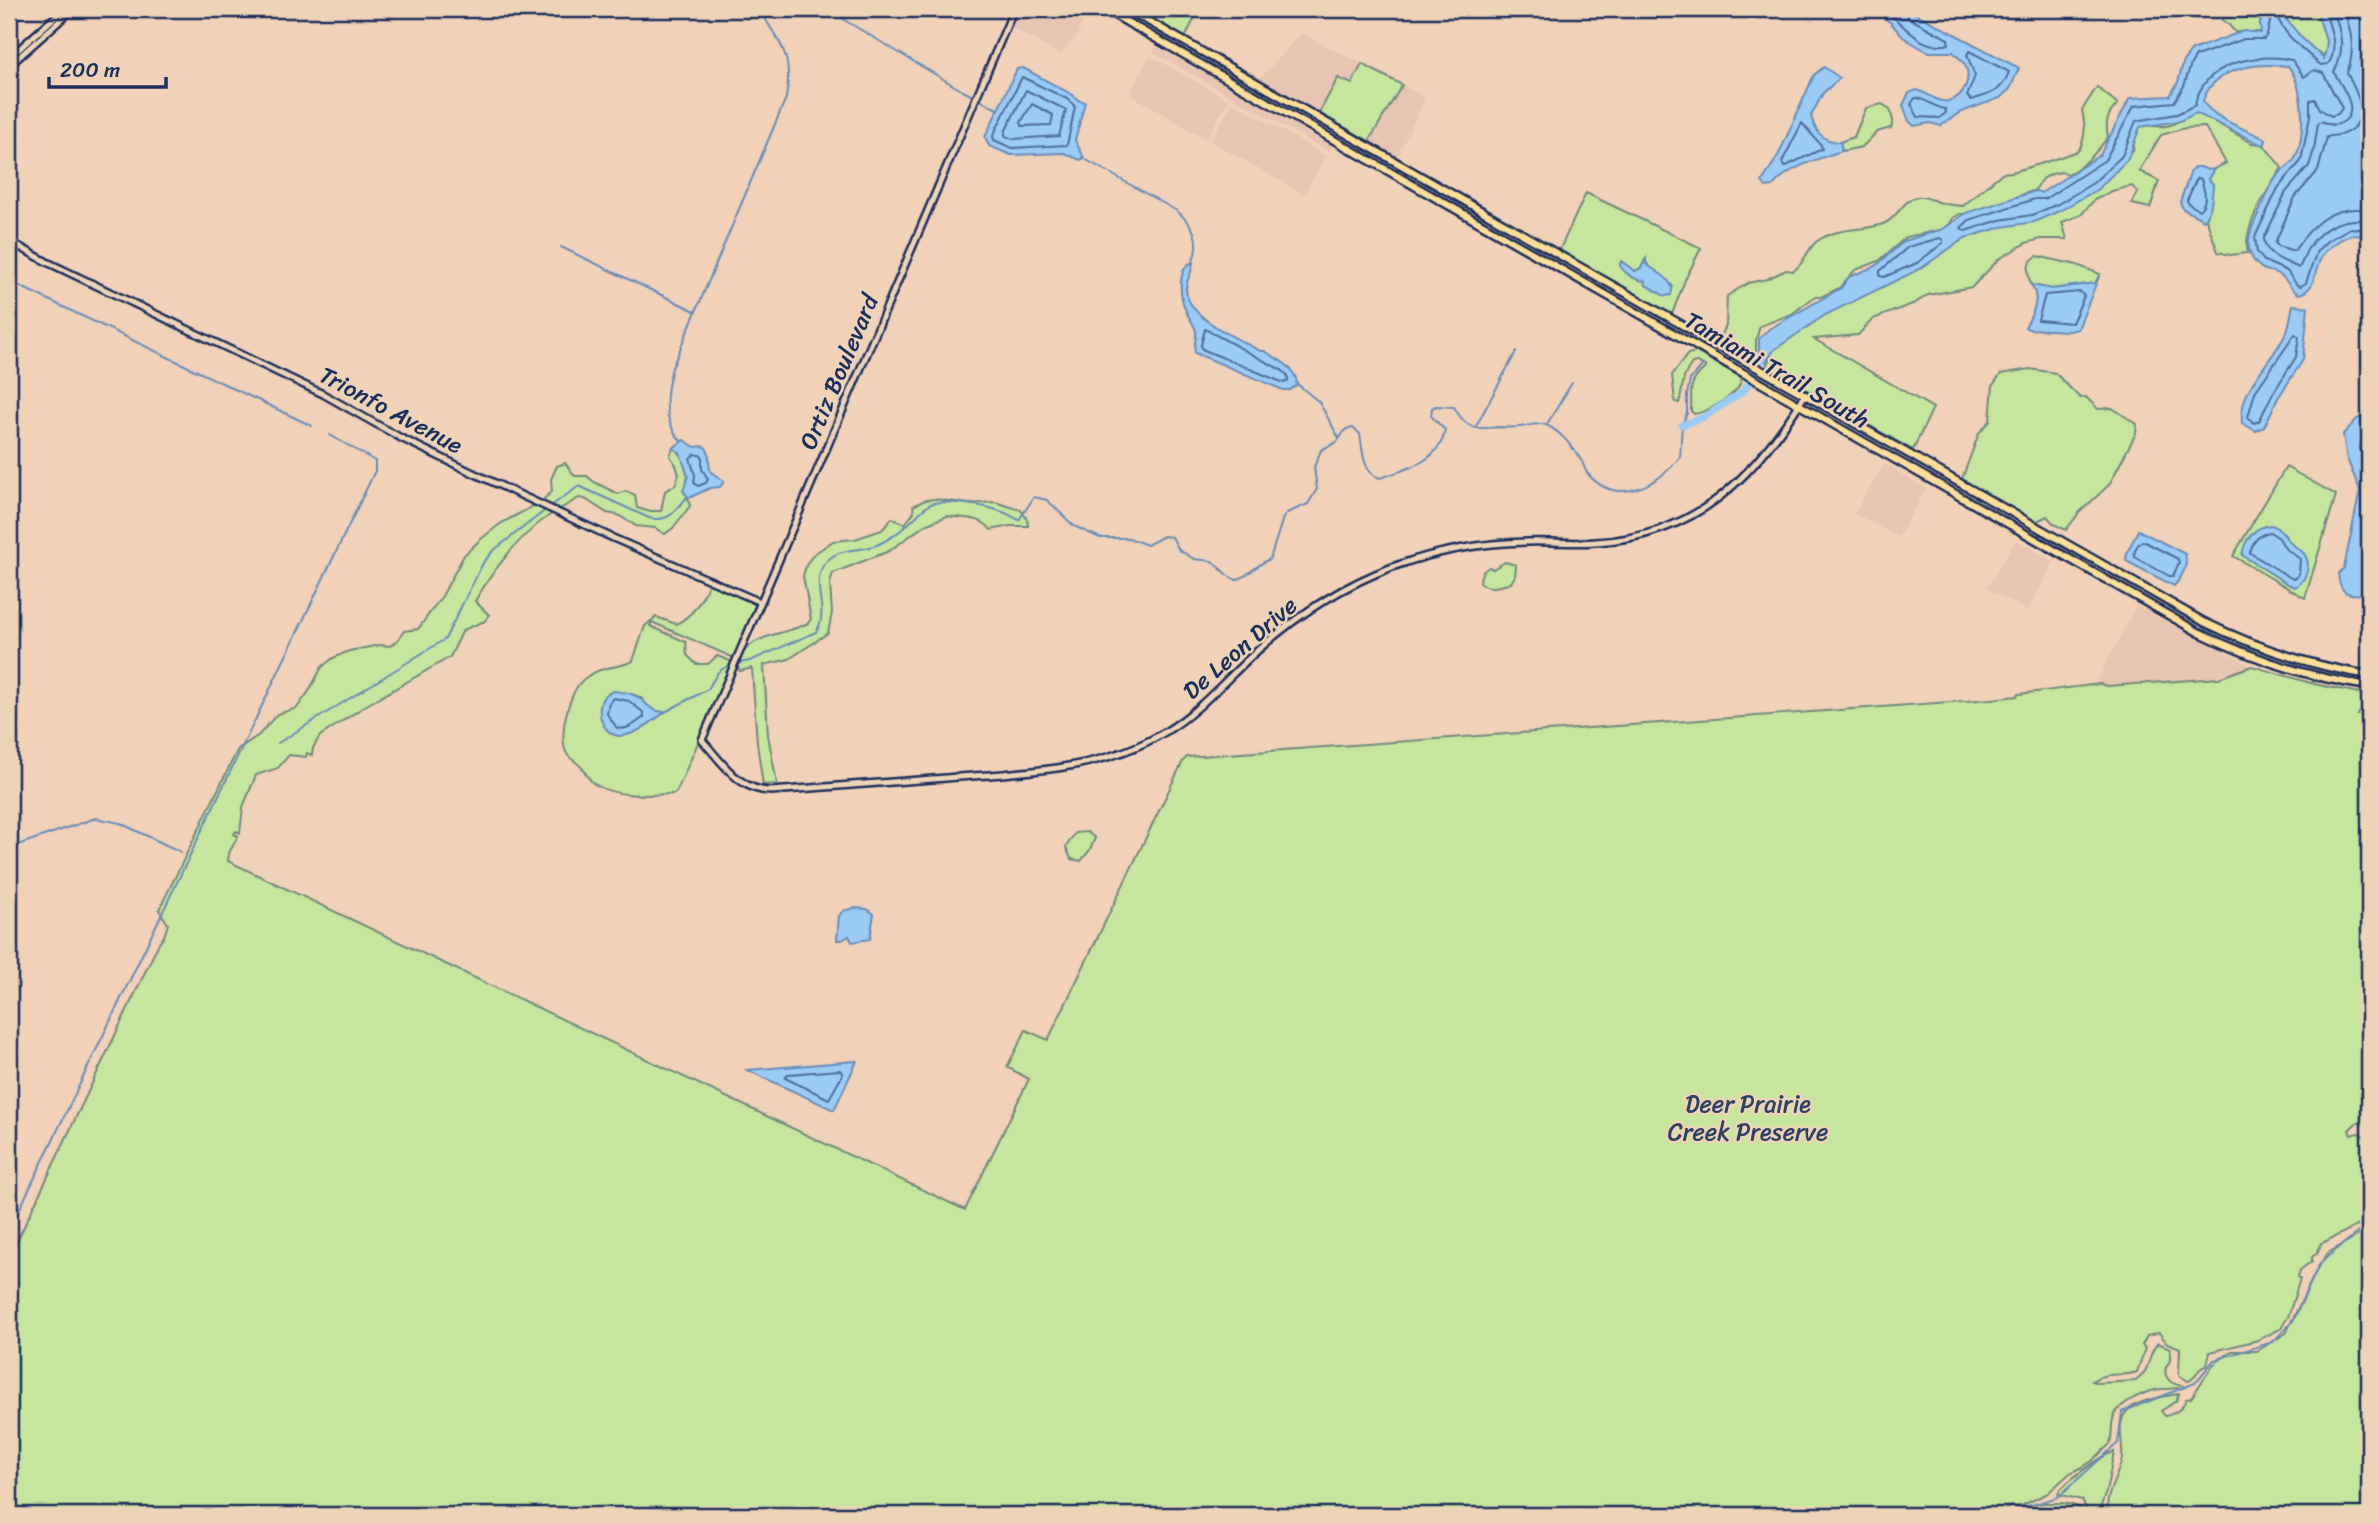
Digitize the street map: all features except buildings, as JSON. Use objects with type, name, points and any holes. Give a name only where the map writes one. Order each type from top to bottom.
[{"type":"main road","name":"Tamiami Trail South","points":[[1104,9],[2198,632],[2253,657],[2288,669],[2369,686]]},
{"type":"main road","name":"Tamiami Trail South","points":[[1127,9],[2204,622],[2246,642],[2285,656],[2369,675]]},
{"type":"street","points":[[9,58],[64,9]]},
{"type":"street","points":[[9,66],[73,9]]},
{"type":"street","name":"Ortiz Boulevard","points":[[702,740],[1012,9]]},
{"type":"street","name":"Trionfo Avenue","points":[[9,242],[323,394],[422,449],[612,538],[761,602]]},
{"type":"street","name":"De Leon Drive","points":[[702,740],[737,779],[751,788],[765,791],[1058,768],[1095,761],[1135,747],[1179,723],[1210,699],[1256,652],[1289,624],[1329,597],[1383,571],[1435,554],[1480,545],[1621,539],[1663,528],[1686,518],[1722,496],[1749,472],[1774,442],[1805,395]]},
{"type":"shaded area","points":[[1016,9],[1067,9],[1081,16],[1082,25],[1076,37],[1060,55],[1008,25]]},
{"type":"shaded area","points":[[1301,33],[1362,64],[1352,84],[1338,78],[1319,113],[1260,79]]},
{"type":"shaded area","points":[[1156,46],[1333,146],[1329,152],[1153,52]]},
{"type":"shaded area","points":[[1150,56],[1229,100],[1206,139],[1129,94]]},
{"type":"shaded area","points":[[1402,85],[1425,98],[1397,157],[1369,141]]},
{"type":"shaded area","points":[[1233,102],[1326,156],[1304,194],[1210,141]]},
{"type":"shaded area","points":[[1885,464],[1926,489],[1898,537],[1854,513]]},
{"type":"shaded area","points":[[2016,540],[2054,561],[2028,611],[1987,588]]},
{"type":"shaded area","points":[[2136,606],[2252,666],[2214,680],[2107,686],[2096,683]]},
{"type":"green space","points":[[1132,9],[1199,9],[1185,38]]},
{"type":"green space","points":[[2228,9],[2265,9],[2260,23],[2262,32],[2235,32],[2222,20]]},
{"type":"green space","points":[[2291,9],[2301,9],[2308,15],[2312,9],[2317,9],[2328,49],[2325,56],[2308,45],[2285,17]]},
{"type":"green space","points":[[1362,64],[1402,85],[1369,141],[1319,113],[1338,78],[1352,84]]},
{"type":"green space","points":[[2097,87],[2118,104],[2108,119],[2108,137],[2081,167],[2068,174],[2061,172],[2042,179],[2035,190],[1970,214],[1960,214],[1941,230],[1906,237],[1879,261],[1855,270],[1839,288],[1821,297],[1814,297],[1792,314],[1760,326],[1756,340],[1756,356],[1723,342],[1727,296],[1748,283],[1767,279],[1786,270],[1793,271],[1816,242],[1824,237],[1888,222],[1907,202],[1916,197],[1963,206],[2002,173],[2078,151],[2085,131],[2082,110]]},
{"type":"green space","points":[[1882,104],[1890,109],[1893,121],[1891,128],[1877,132],[1862,147],[1842,151],[1840,142],[1854,137],[1866,108]]},
{"type":"green space","points":[[2192,109],[2252,143],[2263,144],[2282,168],[2252,221],[2247,243],[2248,253],[2230,255],[2218,252],[2206,219],[2213,184],[2208,179],[2214,169],[2226,163],[2205,127],[2185,128],[2161,135],[2139,171],[2159,181],[2150,208],[2132,204],[2138,192],[2132,186],[2112,191],[2094,200],[2081,215],[2062,222],[2067,239],[2041,239],[2026,243],[1999,259],[1972,287],[1928,295],[1915,303],[1873,319],[1858,335],[1814,339],[1933,408],[1913,450],[1766,367],[1774,347],[1806,326],[1942,248],[2123,159],[2133,151],[2136,128],[2140,124],[2174,124]]},
{"type":"green space","points":[[1586,193],[1701,248],[1672,314],[1559,251]],"holes":[[[1645,260],[1654,271],[1673,287],[1662,294],[1646,285],[1645,281],[1630,276],[1620,264],[1622,262],[1635,271],[1641,268]]]},
{"type":"green space","points":[[2037,256],[2077,265],[2100,274],[2096,283],[2052,289],[2031,285],[2028,269],[2030,262]]},
{"type":"green space","points":[[1696,352],[1742,378],[1738,389],[1728,397],[1711,408],[1694,414],[1691,411],[1692,387],[1695,378],[1705,366],[1692,363],[1684,379],[1679,403],[1675,402],[1672,375],[1688,354]]},
{"type":"green space","points":[[2030,369],[2055,373],[2080,398],[2086,397],[2098,409],[2112,408],[2137,424],[2136,433],[2109,485],[2079,513],[2066,530],[2054,524],[2047,516],[2035,522],[1962,479],[1979,433],[1990,421],[1993,385],[2001,374]]},
{"type":"green space","points":[[673,448],[680,453],[689,476],[685,487],[690,506],[665,534],[655,528],[636,526],[585,499],[579,498],[558,510],[541,502],[552,491],[551,479],[557,466],[565,463],[575,476],[587,476],[618,494],[626,491],[635,495],[637,508],[661,511],[665,491],[675,485],[679,475],[670,456]]},
{"type":"green space","points":[[2286,467],[2336,495],[2305,598],[2233,556]],"holes":[[[2284,534],[2290,543],[2304,554],[2292,586],[2242,555]]]},
{"type":"green space","points":[[935,499],[968,504],[995,502],[1021,510],[1028,526],[991,530],[982,522],[970,518],[947,516],[925,525],[889,551],[833,573],[830,583],[832,613],[828,633],[789,659],[764,665],[768,735],[777,784],[763,785],[752,668],[740,671],[737,666],[742,655],[757,641],[808,623],[811,619],[803,576],[807,563],[814,554],[833,541],[855,539],[882,530],[892,518],[905,524],[914,512],[913,506]]},
{"type":"green space","name":"Deer Prairie Creek Preserve","points":[[535,505],[553,513],[529,531],[483,588],[475,601],[489,615],[485,621],[463,630],[450,657],[365,706],[320,736],[312,755],[289,755],[278,768],[256,775],[243,807],[240,833],[236,831],[234,834],[238,836],[228,861],[965,1210],[1029,1079],[1007,1067],[1026,1030],[1048,1040],[1187,757],[1992,699],[2100,684],[2107,686],[2219,678],[2252,666],[2314,684],[2369,695],[2358,715],[2369,717],[2369,1128],[2362,1123],[2356,1123],[2349,1130],[2351,1135],[2358,1133],[2369,1139],[2369,1220],[2322,1243],[2312,1261],[2300,1270],[2300,1279],[2288,1317],[2280,1329],[2258,1340],[2210,1352],[2207,1365],[2191,1380],[2179,1375],[2180,1348],[2167,1343],[2159,1333],[2147,1336],[2142,1345],[2145,1348],[2137,1372],[2103,1376],[2092,1381],[2136,1381],[2145,1371],[2158,1343],[2170,1348],[2170,1361],[2165,1370],[2167,1378],[2174,1384],[2184,1386],[2149,1392],[2122,1406],[2114,1416],[2110,1444],[2092,1461],[2070,1473],[2048,1493],[2021,1506],[2009,1507],[1998,1515],[9,1515],[9,1258],[164,936],[168,924],[159,910],[238,749],[259,735],[277,714],[297,708],[322,667],[333,658],[349,651],[380,645],[390,646],[404,631],[418,629],[442,596],[464,555],[500,524]]},
{"type":"green space","points":[[1505,562],[1516,565],[1511,583],[1491,587],[1480,583],[1485,570]]},
{"type":"green space","points":[[709,583],[758,604],[734,658],[652,622],[650,626],[686,642],[687,655],[696,664],[708,664],[717,656],[733,662],[677,791],[674,794],[634,795],[614,792],[596,785],[567,754],[564,747],[566,715],[574,693],[591,674],[633,661],[645,626],[656,617],[676,624],[682,621],[696,607]],"holes":[[[618,692],[639,696],[652,710],[665,712],[635,732],[619,735],[611,732],[602,720],[601,702]]]},
{"type":"green space","points":[[1087,832],[1095,838],[1090,850],[1081,861],[1071,859],[1066,847],[1075,833]]},
{"type":"green space","points":[[2369,1229],[2369,1240],[2363,1250],[2365,1252],[2369,1249],[2369,1515],[2109,1515],[2109,1494],[2122,1458],[2121,1422],[2127,1411],[2144,1401],[2179,1394],[2176,1401],[2161,1411],[2165,1416],[2172,1414],[2181,1408],[2186,1399],[2191,1398],[2213,1365],[2232,1351],[2257,1351],[2286,1333],[2317,1269],[2328,1253]]},
{"type":"green space","points":[[2114,1452],[2106,1492],[2098,1514],[2093,1515],[2086,1509],[2082,1500],[2058,1494],[2083,1470]]},
{"type":"green space","points":[[2044,1503],[2073,1505],[2083,1510],[2086,1515],[2017,1515]]},
{"type":"water","points":[[1871,9],[1907,9],[2019,68],[2010,89],[2000,98],[1959,113],[1941,126],[1930,123],[1914,126],[1909,121],[1903,105],[1909,93],[1917,90],[1940,101],[1954,99],[1965,87],[1967,70],[1953,52],[1929,52],[1919,47]]},
{"type":"water","points":[[2267,9],[2294,9],[2285,18],[2324,59],[2327,43],[2316,9],[2369,9],[2369,237],[2349,236],[2330,247],[2322,255],[2312,285],[2305,292],[2299,294],[2280,275],[2262,269],[2253,260],[2250,252],[2250,236],[2255,220],[2273,182],[2294,160],[2302,126],[2298,85],[2293,74],[2288,66],[2264,65],[2238,69],[2227,74],[2209,89],[2203,101],[2222,118],[2266,139],[2265,144],[2262,145],[2196,113],[2180,121],[2140,127],[2128,159],[2098,189],[2034,222],[2002,227],[1965,238],[1920,269],[1825,315],[1774,350],[1766,362],[1759,358],[1759,339],[1769,329],[1841,288],[1849,277],[1876,266],[1904,241],[1943,229],[1966,213],[2036,191],[2041,193],[2100,155],[2130,98],[2170,96],[2178,82],[2184,60],[2192,50],[2243,31],[2261,33],[2260,23]]},
{"type":"water","points":[[1824,67],[1840,78],[1823,93],[1811,116],[1821,135],[1840,142],[1842,151],[1805,164],[1779,179],[1773,186],[1766,187],[1762,182],[1779,154],[1814,75]]},
{"type":"water","points":[[1023,68],[1085,102],[1075,140],[1084,158],[1080,160],[1064,153],[1011,155],[989,146],[985,137],[1017,69]]},
{"type":"water","points":[[2200,167],[2214,169],[2208,179],[2213,184],[2212,198],[2209,213],[2204,220],[2183,209],[2180,202],[2191,171]]},
{"type":"water","points":[[1646,259],[1646,264],[1660,273],[1671,285],[1671,295],[1665,296],[1646,285],[1645,281],[1625,272],[1620,266],[1621,261],[1635,271],[1641,268]]},
{"type":"water","points":[[1193,262],[1186,289],[1188,299],[1195,309],[1227,334],[1265,351],[1286,365],[1294,373],[1297,385],[1290,390],[1283,390],[1195,353],[1196,331],[1184,305],[1181,291],[1184,270]]},
{"type":"water","points":[[2100,274],[2078,329],[2070,331],[2025,327],[2036,301],[2031,285],[2052,289],[2095,283]]},
{"type":"water","points":[[2293,305],[2308,307],[2303,360],[2278,398],[2264,427],[2256,431],[2242,423],[2242,410],[2251,386],[2287,331]]},
{"type":"water","points":[[2369,409],[2369,430],[2362,435],[2360,448],[2369,477],[2369,522],[2361,553],[2361,594],[2351,594],[2342,588],[2338,574],[2344,568],[2360,490],[2347,459],[2343,434]]},
{"type":"water","points":[[684,440],[695,447],[704,446],[709,455],[711,472],[724,481],[720,487],[710,488],[689,498],[683,491],[688,476],[680,453],[673,448]]},
{"type":"water","points":[[2272,525],[2306,557],[2306,574],[2302,582],[2295,587],[2242,555],[2252,534]]},
{"type":"water","points":[[2138,530],[2185,554],[2182,576],[2174,586],[2126,561]]},
{"type":"water","points":[[614,691],[636,696],[654,710],[665,712],[632,733],[620,736],[612,734],[602,723],[600,707],[607,694]]},
{"type":"water","points":[[867,909],[874,914],[870,939],[852,942],[849,936],[837,940],[839,916],[843,911]]},
{"type":"water","points":[[857,1061],[834,1110],[747,1070]]},
{"type":"waterway","points":[[681,441],[668,416],[668,388],[672,368],[786,98],[786,57],[761,9]]},
{"type":"waterway","points":[[834,9],[846,21],[999,110]]},
{"type":"waterway","points":[[1083,158],[1177,211],[1188,222],[1196,239],[1193,261]]},
{"type":"waterway","points":[[561,247],[695,311]]},
{"type":"waterway","points":[[9,281],[312,426]]},
{"type":"waterway","points":[[1475,428],[1516,352]]},
{"type":"waterway","points":[[1682,425],[1704,417],[1744,391],[1766,353]]},
{"type":"waterway","points":[[739,663],[750,661],[816,632],[821,616],[820,574],[829,559],[842,552],[884,541],[931,504],[955,503],[985,507],[1019,520],[1034,497],[1047,500],[1074,526],[1100,538],[1129,538],[1147,545],[1164,536],[1172,537],[1179,550],[1194,559],[1212,561],[1236,580],[1270,559],[1283,518],[1287,513],[1308,504],[1317,489],[1314,467],[1321,450],[1337,442],[1346,429],[1353,428],[1360,434],[1364,460],[1374,475],[1380,478],[1411,467],[1429,457],[1442,441],[1445,430],[1431,416],[1432,408],[1436,406],[1454,407],[1467,424],[1477,428],[1546,425],[1566,440],[1587,472],[1599,484],[1612,490],[1637,489],[1660,476],[1680,457],[1682,425],[1687,413],[1690,380],[1702,366]]},
{"type":"waterway","points":[[1296,383],[1319,402],[1339,438]]},
{"type":"waterway","points":[[1547,424],[1572,383]]},
{"type":"waterway","points":[[9,1231],[375,471],[375,461],[330,435]]},
{"type":"waterway","points":[[551,506],[579,486],[649,518],[662,519],[671,515],[687,497]]},
{"type":"waterway","points":[[278,743],[445,639],[483,563],[493,551],[547,509]]},
{"type":"waterway","points":[[665,712],[708,689],[718,672],[729,665]]},
{"type":"waterway","points":[[9,848],[96,818],[120,823],[181,852]]},
{"type":"waterway","points":[[2012,1515],[2018,1509],[2058,1497],[2118,1443],[2122,1412],[2195,1383],[2214,1360],[2273,1342],[2293,1321],[2320,1263],[2363,1228],[2369,1228]]}]
